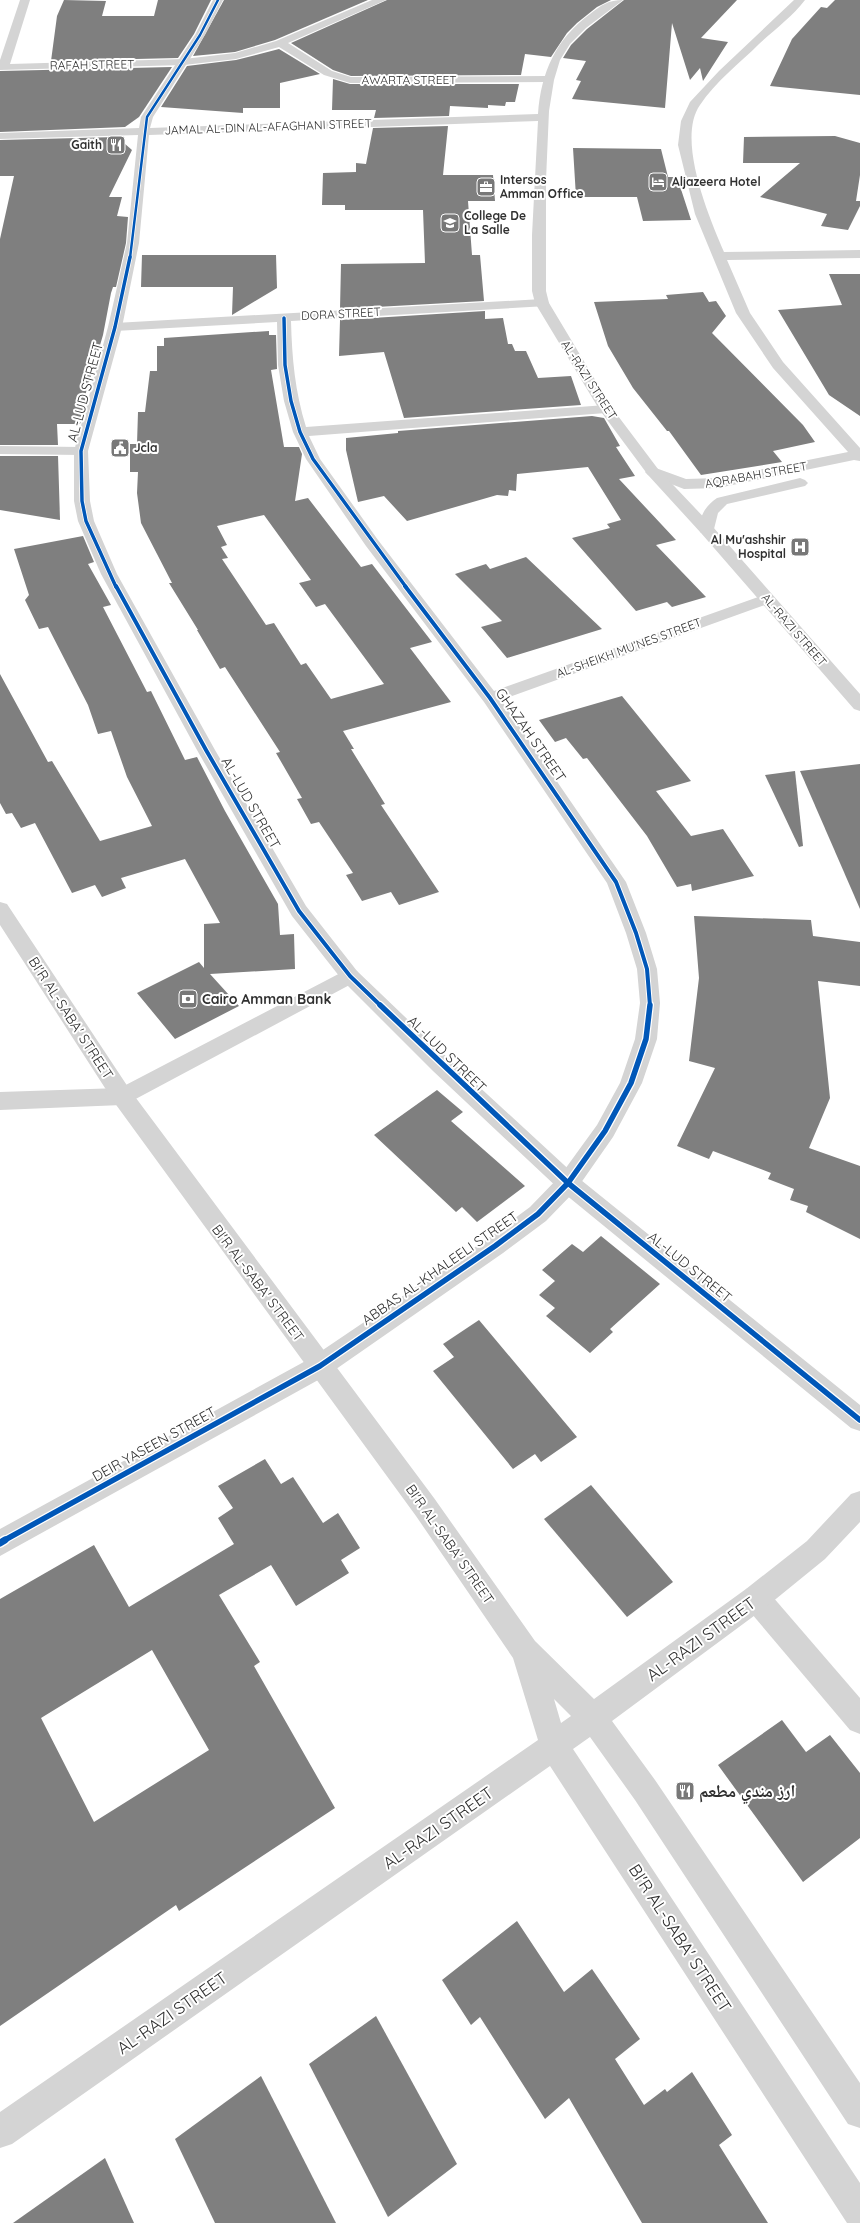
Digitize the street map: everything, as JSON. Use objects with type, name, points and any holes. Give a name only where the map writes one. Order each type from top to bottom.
[{"type":"street","points":[[2,67],[25,0]]},
{"type":"street","name":"AL-LUD STREET","points":[[218,0],[208,22],[184,62],[150,110],[144,131],[133,243],[115,327],[100,377],[81,451],[82,500],[86,521],[109,574],[206,750],[299,911],[350,976],[441,1065],[568,1183],[860,1420]]},
{"type":"street","name":"RAFAH STREET","points":[[2,67],[184,62],[236,56],[280,43],[380,0]]},
{"type":"street","name":"AL-RAZI STREET","points":[[618,0],[594,16],[572,36],[555,59],[548,79],[543,120],[538,198],[539,291],[542,303],[581,370],[606,409],[653,472],[708,530],[860,705]]},
{"type":"street","points":[[800,0],[710,86],[694,104],[687,121],[684,136],[686,156],[701,214],[737,303],[778,365],[858,461]]},
{"type":"street","name":"AWARTA STREET","points":[[280,43],[328,73],[350,80],[548,79]]},
{"type":"street","name":"JAMAL AL-DIN AL-AFAGHANI STREET","points":[[0,136],[464,121],[485,123],[543,120]]},
{"type":"street","points":[[719,256],[860,254]]},
{"type":"street","name":"DORA STREET","points":[[115,327],[542,303]]},
{"type":"street","name":"GHAZAH STREET","points":[[284,318],[285,366],[291,401],[300,432],[313,459],[340,498],[490,698],[616,882],[636,933],[647,968],[650,1003],[646,1039],[632,1082],[605,1131],[568,1183]]},
{"type":"street","points":[[300,432],[606,409]]},
{"type":"street","points":[[0,450],[81,451]]},
{"type":"street","name":"AQRABAH STREET","points":[[653,472],[684,484],[718,484],[858,461]]},
{"type":"street","name":"AQRABAH STREET","points":[[708,530],[708,516],[714,505],[722,501],[815,479]]},
{"type":"street","name":"AL-SHEIKH MU’NES STREET","points":[[490,698],[767,599]]},
{"type":"street","name":"BI'R AL-SABA' STREET","points":[[0,909],[122,1096],[425,1507],[525,1651],[593,1718],[645,1790],[860,2112]]},
{"type":"street","points":[[0,1101],[122,1096],[144,1086],[350,976]]},
{"type":"street","name":"ABBAS AL-KHALEELI STREET","points":[[320,1366],[495,1246],[538,1214],[568,1183]]},
{"type":"street","name":"DEIR YASEEN STREET","points":[[0,1544],[320,1366]]},
{"type":"street","name":"AL-RAZI STREET","points":[[0,2132],[593,1718],[756,1598],[816,1550],[860,1503]]},
{"type":"street","points":[[756,1598],[860,1720]]},
{"type":"street","name":"BI'R AL-SABA' STREET","points":[[525,1651],[554,1746],[860,2213]]},
{"type":"building","points":[[64,0],[106,1],[102,16],[154,16],[158,0],[211,0],[194,34],[178,58],[51,61],[57,16]]},
{"type":"building","points":[[224,0],[368,0],[275,40],[235,52],[193,56]]},
{"type":"building","points":[[387,0],[611,0],[597,7],[577,23],[567,33],[551,57],[525,54],[521,75],[351,76],[333,70],[291,43]]},
{"type":"building","points":[[624,0],[737,0],[701,38],[728,42],[703,81],[700,68],[690,80],[672,23],[665,108],[572,99],[581,81],[576,80],[586,61],[563,58],[571,45],[587,29]]},
{"type":"building","points":[[835,0],[860,0],[860,95],[770,86],[792,39],[821,7],[827,8]]},
{"type":"building","points":[[279,49],[320,74],[280,83],[280,108],[243,108],[243,113],[161,107],[187,66],[236,60]]},
{"type":"building","points":[[172,67],[139,117],[125,127],[0,132],[0,71]]},
{"type":"building","points":[[333,79],[350,84],[519,84],[515,102],[506,102],[505,106],[488,105],[488,108],[450,106],[449,116],[374,118],[376,110],[332,110]]},
{"type":"building","name":"College De La Salle","points":[[448,126],[443,175],[493,175],[495,201],[468,201],[472,255],[480,255],[484,301],[340,309],[341,264],[425,263],[423,210],[345,210],[345,205],[322,205],[323,173],[356,172],[356,163],[366,164],[373,128]]},
{"type":"building","points":[[835,136],[860,143],[860,175],[856,201],[860,201],[860,206],[848,230],[821,226],[827,214],[760,197],[800,163],[743,163],[744,137]]},
{"type":"building","points":[[117,137],[132,150],[109,197],[122,197],[117,216],[128,217],[126,243],[116,287],[113,287],[111,293],[103,335],[85,396],[88,396],[80,424],[57,424],[58,445],[0,445],[0,239],[14,176],[0,176],[0,140]]},
{"type":"building","points":[[573,148],[661,149],[668,177],[677,177],[691,220],[643,221],[637,197],[576,197]]},
{"type":"building","points":[[142,255],[276,255],[277,288],[232,315],[233,287],[141,287]]},
{"type":"building","points":[[829,274],[860,274],[860,416],[829,395],[778,310],[842,305]]},
{"type":"building","points":[[703,292],[709,302],[716,301],[726,316],[712,333],[803,425],[815,442],[773,451],[782,462],[701,475],[669,431],[667,431],[633,388],[608,346],[594,302],[668,299],[666,295]]},
{"type":"building","points":[[485,311],[485,319],[503,318],[508,344],[512,344],[515,351],[526,351],[538,378],[571,376],[581,405],[404,418],[384,352],[339,356],[340,320]]},
{"type":"building","points":[[269,331],[269,335],[276,335],[277,369],[271,370],[284,447],[299,447],[302,454],[295,501],[308,498],[361,567],[372,564],[432,642],[410,648],[451,702],[343,731],[354,749],[351,749],[385,804],[381,805],[439,892],[399,905],[391,892],[362,901],[346,875],[353,873],[319,822],[311,824],[297,799],[302,798],[276,753],[280,752],[225,667],[220,669],[169,583],[172,583],[141,523],[137,493],[138,472],[130,472],[130,444],[137,444],[138,412],[145,412],[150,371],[157,371],[157,346],[164,346],[164,338]],"holes":[[[264,515],[311,580],[299,583],[316,607],[325,604],[384,684],[331,699],[306,663],[301,665],[274,623],[266,625],[222,559],[228,558],[221,547],[227,545],[217,526]]]},
{"type":"building","points":[[592,416],[604,418],[620,446],[616,447],[635,476],[619,479],[676,540],[656,545],[706,597],[672,607],[667,602],[636,611],[572,538],[610,528],[607,524],[621,520],[588,467],[517,474],[516,491],[509,490],[508,496],[497,495],[407,521],[384,496],[358,502],[346,450],[346,438],[398,433],[398,431]]},
{"type":"building","points":[[0,456],[58,456],[60,520],[0,510]]},
{"type":"building","points":[[83,536],[94,562],[88,564],[111,605],[103,607],[147,692],[151,691],[185,760],[197,757],[225,811],[278,904],[280,935],[294,934],[295,969],[210,974],[239,1006],[175,1039],[137,993],[199,962],[204,968],[204,924],[220,923],[185,859],[121,878],[126,888],[102,897],[95,885],[72,893],[35,823],[21,828],[12,813],[6,814],[0,803],[0,674],[48,762],[52,761],[100,841],[152,826],[127,777],[111,731],[98,734],[88,705],[48,627],[39,629],[25,600],[29,595],[14,549]]},
{"type":"building","points":[[526,557],[602,629],[507,658],[481,627],[502,621],[455,574],[486,564],[490,569]]},
{"type":"building","points":[[622,696],[691,781],[656,791],[691,836],[723,829],[754,876],[692,891],[691,884],[677,887],[647,836],[587,758],[583,759],[566,738],[555,742],[539,720]]},
{"type":"building","points":[[860,764],[860,909],[800,771]]},
{"type":"building","points":[[795,771],[803,846],[799,847],[765,775]]},
{"type":"building","points":[[694,916],[811,920],[813,936],[860,942],[860,986],[818,981],[830,1098],[809,1148],[860,1166],[860,1239],[806,1212],[808,1206],[790,1200],[794,1189],[768,1179],[771,1173],[713,1151],[709,1159],[677,1146],[715,1068],[689,1061],[699,978]]},
{"type":"building","points":[[437,1090],[463,1112],[451,1121],[525,1186],[477,1222],[462,1207],[456,1212],[374,1135]]},
{"type":"building","points":[[601,1236],[660,1284],[610,1329],[613,1332],[590,1353],[546,1316],[555,1308],[539,1295],[555,1281],[542,1270],[572,1244],[583,1252]]},
{"type":"building","points":[[479,1320],[577,1437],[541,1462],[535,1454],[513,1469],[433,1371],[454,1357],[443,1344]]},
{"type":"building","points":[[265,1459],[281,1484],[293,1477],[323,1523],[338,1513],[360,1548],[341,1560],[349,1573],[296,1606],[271,1565],[219,1595],[260,1662],[254,1666],[335,1808],[179,1911],[176,1905],[0,2026],[0,1599],[94,1545],[129,1607],[234,1544],[218,1518],[233,1508],[218,1486]],"holes":[[[152,1650],[209,1750],[94,1822],[41,1718]]]},
{"type":"building","points":[[591,1485],[673,1582],[627,1617],[544,1519]]},
{"type":"building","points":[[782,1720],[806,1752],[830,1735],[860,1773],[860,1838],[803,1882],[718,1765]]},
{"type":"building","points":[[517,1921],[564,1992],[592,1969],[640,2039],[615,2059],[644,2105],[665,2089],[667,2092],[692,2072],[732,2135],[719,2145],[768,2223],[642,2223],[569,2098],[545,2119],[480,2017],[471,2025],[442,1980]]},
{"type":"building","points":[[376,2016],[457,2164],[388,2217],[309,2064]]},
{"type":"building","points":[[261,2076],[336,2223],[215,2223],[175,2139]]},
{"type":"building","points":[[105,2158],[134,2223],[13,2223]]},
{"type":"cycle path","points":[[218,0],[200,35],[147,117],[144,131],[133,243],[115,327],[100,377],[81,451],[82,501],[86,521],[109,574],[206,750],[299,911],[350,976],[441,1065],[568,1183],[860,1420]]},
{"type":"cycle path","points":[[0,1543],[320,1366],[495,1246],[538,1214],[568,1183],[605,1131],[631,1083],[646,1039],[650,1003],[647,969],[636,933],[616,882],[490,698],[372,543],[313,459],[300,432],[291,401],[285,365],[284,318]]},
{"type":"place","name":"Gaith","points":[[116,145]]},
{"type":"place","name":"Aljazeera Hotel","points":[[658,182]]},
{"type":"place","name":"Intersos Amman Office","points":[[486,187]]},
{"type":"place","name":"College De La Salle","points":[[450,223]]},
{"type":"place","name":"Jcla","points":[[120,448]]},
{"type":"place","name":"Al Mu'ashshir Hospital","points":[[800,547]]},
{"type":"place","name":"Cairo Amman Bank","points":[[188,999]]},
{"type":"place","name":"ارز مندي مطعم","points":[[685,1791]]}]
